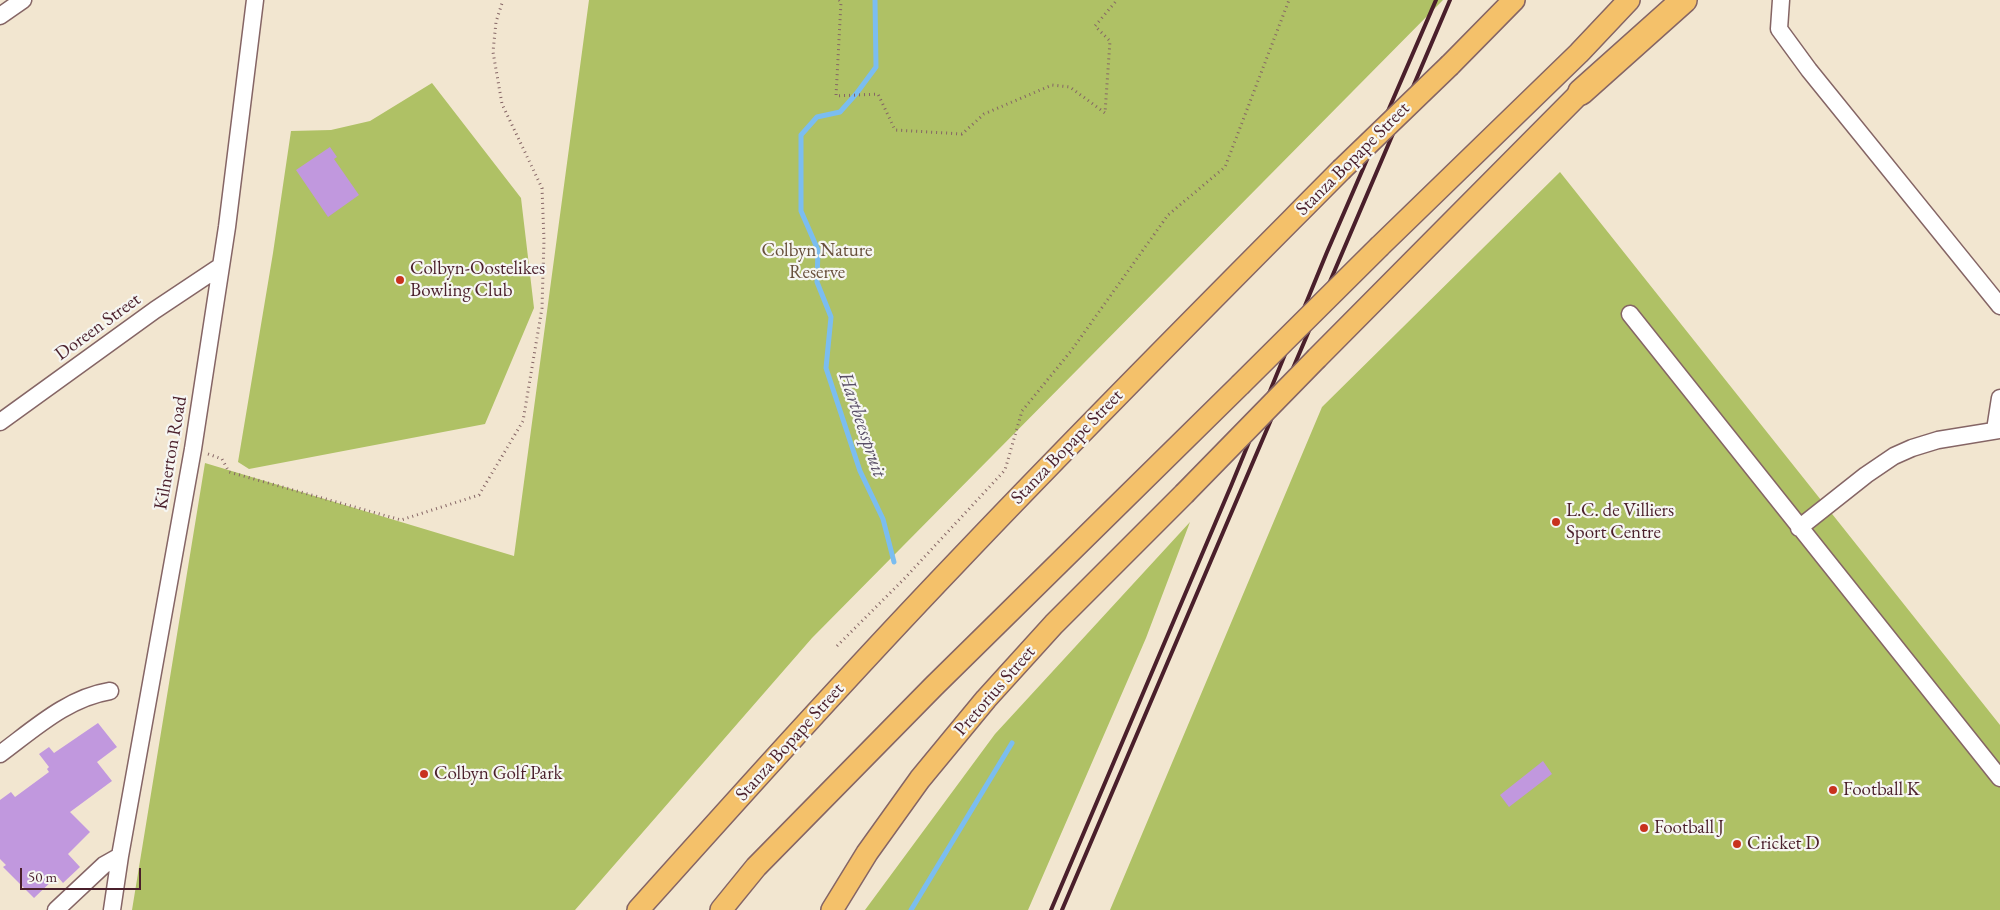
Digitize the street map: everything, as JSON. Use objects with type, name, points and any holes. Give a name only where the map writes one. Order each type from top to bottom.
[{"type":"highway","points":[[1581,92],[1669,0]]},
{"type":"highway","points":[[1581,92],[1684,0]]},
{"type":"main road","name":"Stanza Bopape Street","points":[[638,910],[816,712],[1097,415],[1341,170],[1450,65],[1514,0]]},
{"type":"main road","points":[[721,910],[756,867],[934,686],[1579,52],[1629,0]]},
{"type":"main road","name":"Pretorius Street","points":[[832,910],[867,853],[910,794],[986,699],[1054,624],[1581,92]]},
{"type":"street","points":[[0,16],[23,0]]},
{"type":"street","name":"Kilnerton Road","points":[[112,910],[193,448],[221,266],[255,0]]},
{"type":"street","points":[[1781,0],[1779,29],[1809,70],[2000,306]]},
{"type":"street","name":"Doreen Street","points":[[1,420],[155,310],[221,266]]},
{"type":"street","points":[[1630,314],[2000,778]]},
{"type":"street","points":[[1800,528],[1866,475],[1894,456],[1938,440],[1998,430],[2000,398]]},
{"type":"street","points":[[0,754],[76,701],[96,693],[110,691]]},
{"type":"street","points":[[56,910],[104,865],[120,856]]},
{"type":"path","points":[[222,459],[229,472],[401,520],[479,495],[523,421],[542,308],[544,240],[542,188],[502,104],[493,52],[496,22],[503,0]]},
{"type":"path","points":[[839,0],[841,2],[836,96],[878,94],[895,130],[962,134],[984,114],[1052,85],[1070,87],[1105,113],[1110,41],[1095,26],[1117,0]]},
{"type":"path","points":[[837,646],[917,565],[1005,470],[1022,411],[1071,352],[1168,215],[1225,167],[1289,0]]},
{"type":"green space","name":"Colbyn Nature Reserve","points":[[589,0],[1443,0],[812,638],[575,910],[132,910],[205,463],[514,556]]},
{"type":"green space","name":"Colbyn-Oostelikes Bowling Club","points":[[432,83],[521,198],[534,308],[485,424],[249,469],[238,462],[273,253],[291,131],[331,130],[370,121]]},
{"type":"green space","name":"L.C. de Villiers Sport Centre","points":[[1560,172],[2000,725],[2000,910],[1110,910],[1322,407]]},
{"type":"green space","points":[[1190,522],[1146,638],[1028,910],[865,910],[995,734]]},
{"type":"building","points":[[330,147],[337,157],[334,159],[359,195],[328,217],[296,170]]},
{"type":"building","points":[[98,723],[117,747],[97,762],[112,781],[70,812],[90,832],[68,854],[80,867],[63,883],[57,876],[34,898],[3,867],[6,865],[0,859],[0,800],[11,792],[15,797],[49,772],[47,769],[49,767],[39,754],[49,747],[54,753]]},
{"type":"building","points":[[1543,761],[1552,774],[1509,807],[1500,795]]},
{"type":"waterway","name":"Hartbeesspruit","points":[[875,0],[876,67],[840,112],[817,117],[801,135],[801,211],[818,250],[817,282],[831,317],[826,368],[860,471],[883,519],[894,562]]},
{"type":"waterway","points":[[911,910],[1012,743]]},
{"type":"railway","points":[[1051,910],[1231,486],[1327,252],[1436,0]]},
{"type":"railway","points":[[1062,910],[1450,0]]},
{"type":"place","name":"Colbyn-Oostelikes Bowling Club","points":[[400,280]]},
{"type":"place","name":"L.C. de Villiers Sport Centre","points":[[1556,522]]},
{"type":"place","name":"Colbyn Golf Park","points":[[424,774]]},
{"type":"place","name":"Football K","points":[[1833,790]]},
{"type":"place","name":"Football J","points":[[1644,828]]},
{"type":"place","name":"Cricket D","points":[[1737,844]]}]
